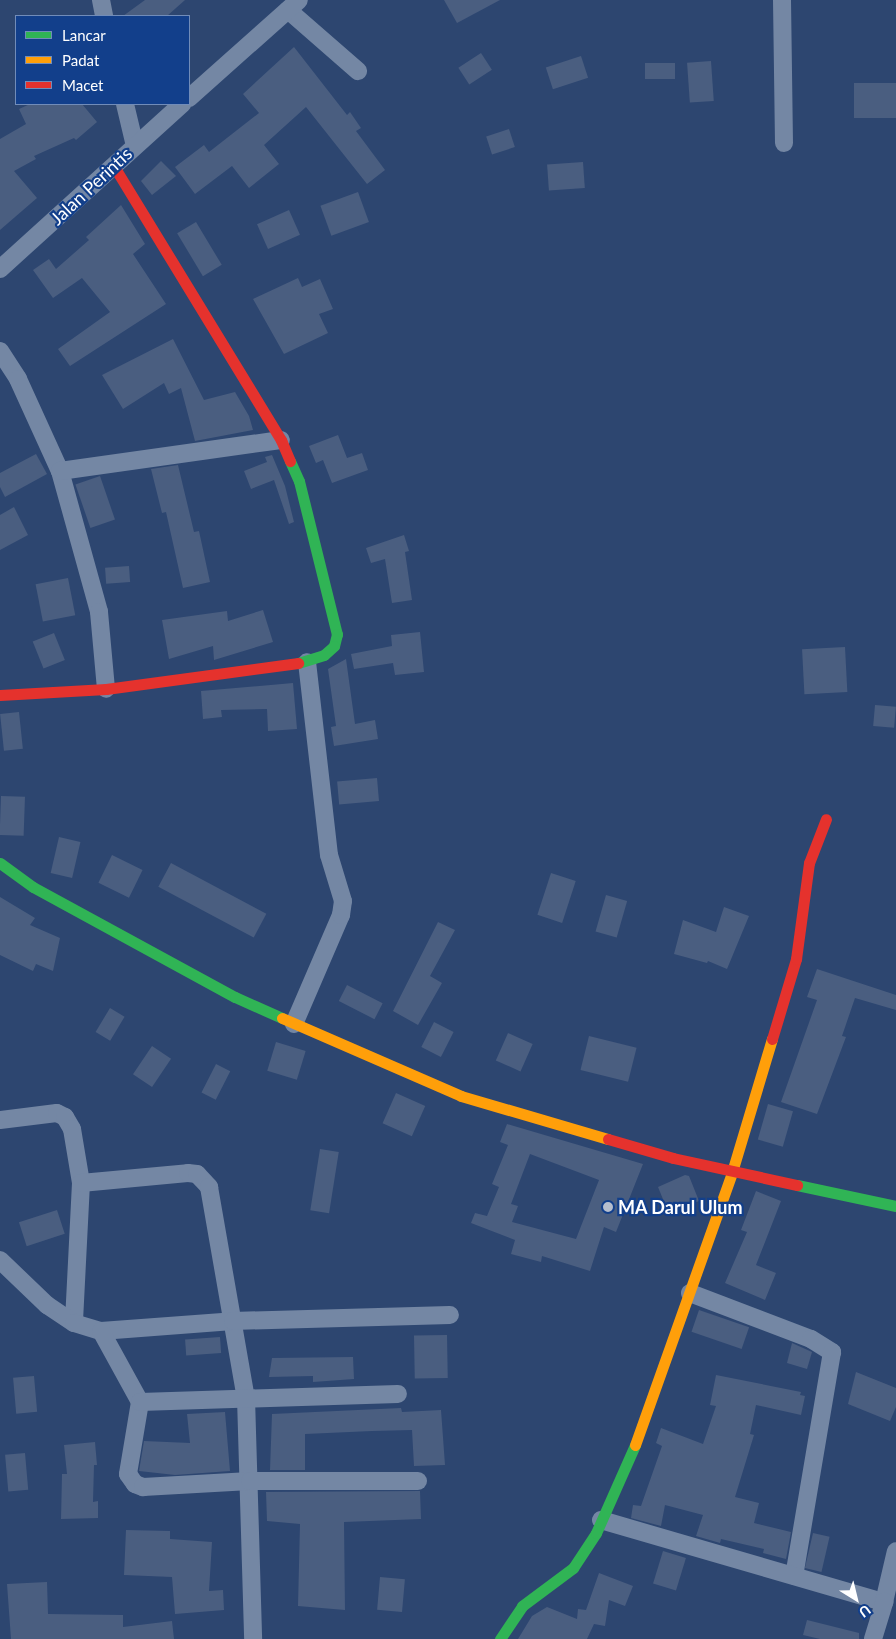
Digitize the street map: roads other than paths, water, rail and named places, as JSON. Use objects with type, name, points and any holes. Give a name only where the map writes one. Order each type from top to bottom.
[{"type":"street","points":[[101,0],[104,15]]},
{"type":"street","points":[[782,0],[784,143]]},
{"type":"street","points":[[190,97],[293,5],[358,71]]},
{"type":"street","points":[[125,105],[135,146]]},
{"type":"street","name":"Jalan Perintis","points":[[0,269],[115,168],[135,146],[181,105]]},
{"type":"street","points":[[0,695],[106,689],[307,662],[324,655],[334,646],[337,634],[301,489],[281,440],[115,168]]},
{"type":"street","points":[[0,351],[18,380],[60,471],[99,612],[106,689]]},
{"type":"street","points":[[60,471],[281,440]]},
{"type":"street","points":[[294,1024],[341,915],[343,901],[329,855],[307,662]]},
{"type":"street","points":[[500,1639],[522,1606],[561,1580],[573,1568],[601,1520],[639,1436],[732,1172],[796,959],[809,863],[826,819]]},
{"type":"street","points":[[0,863],[33,887],[226,993],[461,1096],[732,1172],[896,1206]]},
{"type":"street","points":[[0,1120],[47,1112],[65,1117],[72,1129],[81,1183],[74,1323]]},
{"type":"street","points":[[81,1183],[188,1173],[204,1179],[210,1187],[246,1398],[250,1481],[253,1639]]},
{"type":"street","points":[[0,1260],[47,1305],[74,1323],[101,1331],[233,1321],[450,1315]]},
{"type":"street","points":[[690,1293],[811,1339],[832,1352],[794,1576]]},
{"type":"street","points":[[101,1331],[140,1402],[128,1474],[135,1484],[143,1487],[250,1481],[418,1481]]},
{"type":"street","points":[[140,1402],[398,1394]]},
{"type":"street","points":[[601,1520],[884,1602]]},
{"type":"street","points":[[873,1639],[896,1552]]},
{"type":"place","name":"MA Darul Ulum","points":[[608,1207]]}]
